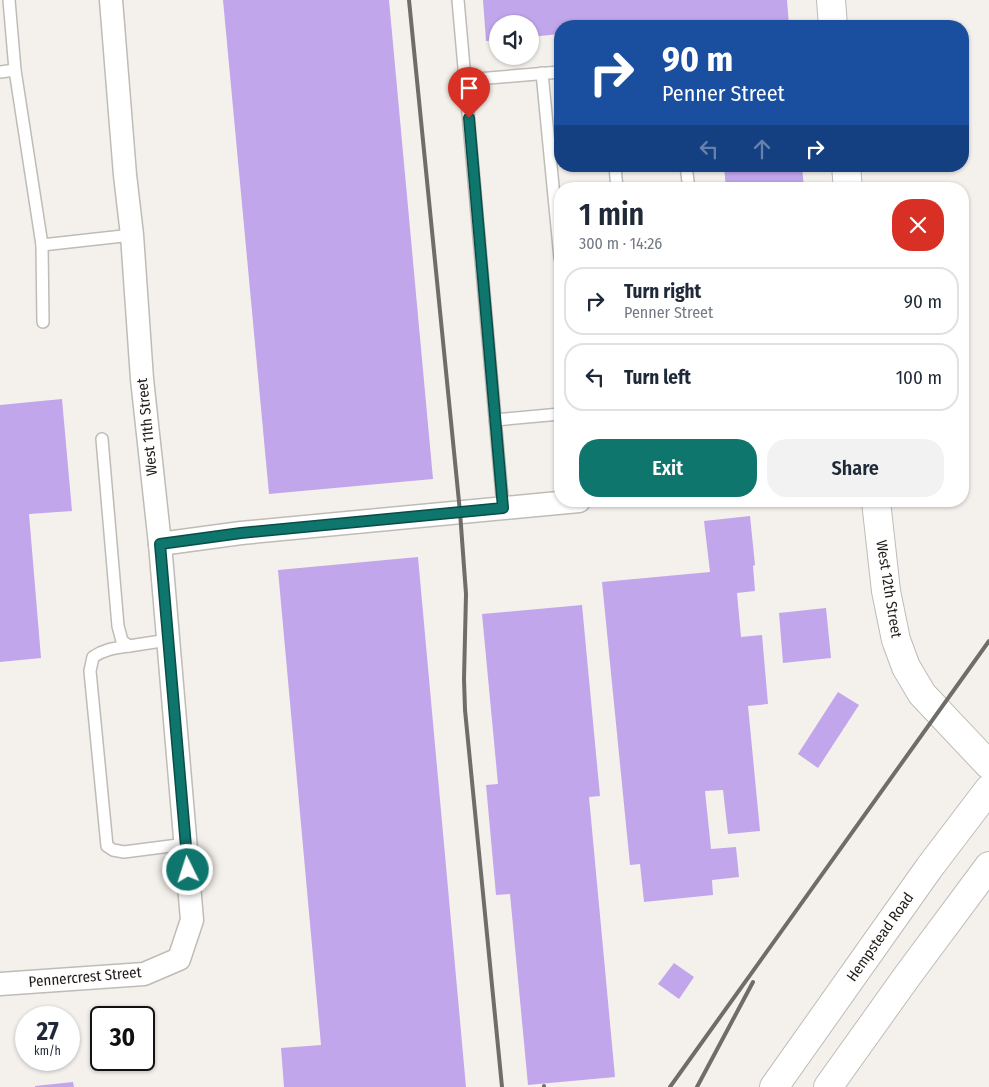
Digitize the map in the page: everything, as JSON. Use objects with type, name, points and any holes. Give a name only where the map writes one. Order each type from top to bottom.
[{"type":"main road","points":[[831,0],[833,20]]},
{"type":"main road","name":"West 12th Street","points":[[877,507],[886,591],[896,640],[906,667],[922,694],[989,765]]},
{"type":"main road","name":"Hempstead Road","points":[[774,1087],[929,868],[989,789]]},
{"type":"main road","points":[[828,1087],[908,974],[989,866]]},
{"type":"street","name":"West 11th Street","points":[[111,0],[124,175],[132,235],[142,379],[160,544],[187,849]]},
{"type":"street","points":[[160,544],[241,533],[554,503]]},
{"type":"street","name":"Pennercrest Street","points":[[0,984],[144,974],[179,959],[192,920],[187,849]]},
{"type":"lane","points":[[12,0],[16,70],[42,245],[43,322]]},
{"type":"lane","points":[[458,0],[503,508]]},
{"type":"lane","points":[[0,72],[16,70]]},
{"type":"lane","points":[[465,80],[554,72]]},
{"type":"lane","points":[[542,73],[554,196]]},
{"type":"lane","points":[[42,245],[132,235]]},
{"type":"lane","points":[[495,420],[554,415]]},
{"type":"lane","points":[[102,439],[118,626],[122,641],[129,646]]},
{"type":"lane","points":[[168,640],[108,649],[100,652],[93,657],[90,671],[107,846],[113,850],[124,852],[187,849]]},
{"type":"building","points":[[223,0],[389,0],[433,479],[269,494]]},
{"type":"building","points":[[483,0],[787,0],[789,20],[554,20],[554,35],[539,36],[539,15],[489,15],[489,41],[486,41]]},
{"type":"building","points":[[725,172],[803,172],[803,182],[725,182]]},
{"type":"building","points":[[62,399],[72,511],[29,514],[41,658],[0,662],[0,405]]},
{"type":"building","points":[[750,516],[755,565],[753,566],[755,591],[737,593],[741,637],[762,635],[768,704],[748,706],[760,831],[728,834],[723,790],[705,791],[711,849],[736,847],[739,877],[712,880],[713,895],[644,902],[640,864],[630,865],[602,582],[710,572],[704,521]]},
{"type":"building","points":[[418,557],[466,1087],[284,1087],[281,1048],[321,1045],[278,570]]},
{"type":"building","points":[[582,605],[600,796],[589,797],[615,1077],[528,1085],[510,894],[496,895],[486,785],[498,784],[482,614]]},
{"type":"building","points":[[826,608],[831,658],[783,663],[779,613]]},
{"type":"building","points":[[838,692],[859,705],[818,768],[798,754]]},
{"type":"building","points":[[674,963],[694,977],[679,999],[658,984]]},
{"type":"building","points":[[73,1082],[74,1087],[35,1087],[35,1086]]},
{"type":"railway","points":[[409,0],[460,512],[466,594],[465,710],[502,1087]]},
{"type":"railway","points":[[670,1087],[989,641]]},
{"type":"railway","points":[[697,1087],[753,982]]},
{"type":"route","points":[[188,870],[160,544],[241,533],[503,508],[469,118]]}]
